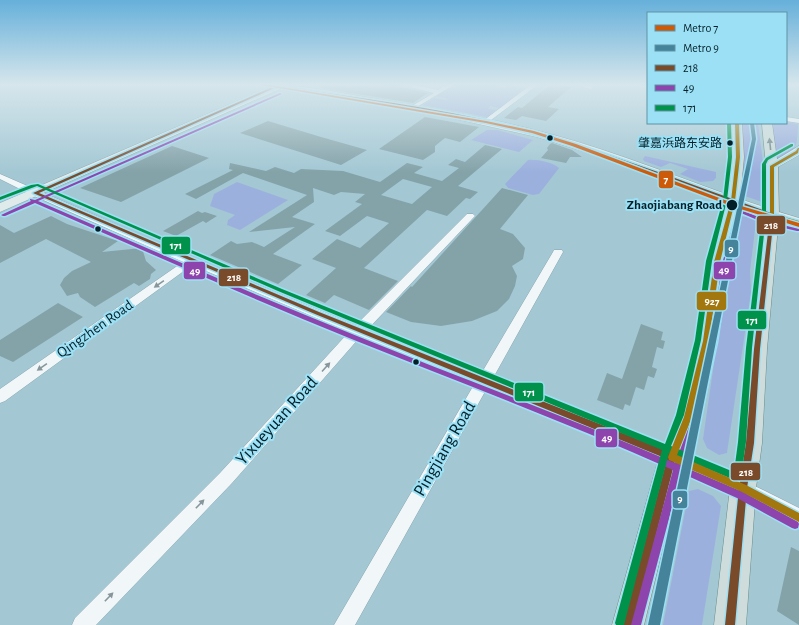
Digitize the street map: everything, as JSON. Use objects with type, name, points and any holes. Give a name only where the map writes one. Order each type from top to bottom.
[{"type":"main road","points":[[628,625],[672,457],[688,417],[704,349],[717,262],[733,201],[738,157],[737,124]]},
{"type":"main road","points":[[730,625],[743,488],[750,443],[757,349],[772,214],[772,166],[767,124]]},
{"type":"street","points":[[0,208],[35,194],[217,113]]},
{"type":"street","points":[[445,113],[541,135],[610,156],[733,201],[799,222]]},
{"type":"street","points":[[485,122],[497,113]]},
{"type":"street","points":[[787,119],[799,121]]},
{"type":"street","points":[[772,166],[799,149]]},
{"type":"street","points":[[0,176],[35,194],[358,331],[484,380],[672,457],[743,488],[799,518]]},
{"type":"street","name":"Yixueyuan Road","points":[[82,625],[226,478],[358,331],[470,216]]},
{"type":"street","name":"Pingjiang Road","points":[[344,625],[558,252]]},
{"type":"street","name":"Qingzhen Road","points":[[0,397],[191,261]]},
{"type":"shaded area","points":[[467,113],[492,113],[487,117]]},
{"type":"shaded area","points":[[787,122],[798,124],[795,147],[788,154],[775,161],[770,124],[787,124]]},
{"type":"shaded area","points":[[740,124],[758,124],[764,171],[762,202],[745,196],[746,189],[741,183]]},
{"type":"shaded area","points":[[487,130],[497,130],[533,140],[519,152],[471,140]]},
{"type":"shaded area","points":[[645,156],[716,172],[716,178],[713,181],[700,182],[680,174],[688,169],[670,163],[661,167],[644,161],[643,159]]},
{"type":"shaded area","points":[[528,160],[544,161],[559,168],[539,194],[533,195],[508,188],[505,184]]},
{"type":"shaded area","points":[[237,182],[288,200],[240,230],[227,225],[228,220],[235,215],[210,206],[214,194]]},
{"type":"shaded area","points":[[740,216],[754,218],[756,221],[750,271],[751,292],[727,453],[719,455],[707,448],[703,439],[735,218]]},
{"type":"shaded area","points":[[698,489],[713,496],[721,506],[702,625],[663,625],[689,491]]},
{"type":"building","points":[[510,113],[554,113],[546,121],[522,116],[516,120],[504,118]]},
{"type":"building","points":[[425,117],[479,127],[460,142],[445,138],[435,146],[435,152],[423,160],[379,149]]},
{"type":"building","points":[[268,121],[367,150],[341,165],[240,133]]},
{"type":"building","points":[[552,143],[572,150],[582,157],[570,157],[566,163],[541,158]]},
{"type":"building","points":[[485,145],[502,149],[458,186],[478,192],[470,199],[466,198],[447,216],[427,210],[364,268],[398,281],[369,310],[334,295],[325,303],[306,295],[336,268],[312,259],[337,239],[360,248],[389,223],[367,216],[340,236],[325,231],[362,204],[355,202],[365,194],[341,192],[334,195],[313,188],[314,202],[292,217],[315,224],[273,254],[302,265],[278,284],[210,255],[231,241],[237,244],[252,242],[264,247],[295,227],[249,232],[307,195],[243,173],[196,199],[185,194],[233,170],[229,169],[230,163],[266,171],[275,167],[294,173],[301,169],[343,171],[380,182],[407,163],[423,167],[414,173],[442,181],[459,168],[448,165],[456,159],[465,162]],"holes":[[[403,179],[432,187],[412,204],[381,195]]]},
{"type":"building","points":[[172,146],[209,158],[121,202],[80,188]]},
{"type":"building","points":[[502,188],[528,195],[500,229],[513,234],[525,248],[523,259],[512,266],[517,276],[515,286],[509,299],[497,311],[472,321],[441,326],[411,322],[386,312],[411,286],[412,287]]},
{"type":"building","points":[[198,211],[217,216],[206,223],[203,221],[176,236],[163,231]]},
{"type":"building","points":[[51,216],[67,224],[118,241],[102,252],[142,248],[146,261],[156,270],[151,274],[150,279],[139,286],[134,283],[95,307],[80,297],[78,293],[67,296],[60,285],[64,278],[72,271],[91,262],[46,239],[0,263],[0,225],[14,233]]},
{"type":"building","points":[[58,303],[83,317],[13,362],[0,356],[0,340]]},
{"type":"building","points":[[641,324],[663,332],[661,340],[665,341],[663,349],[657,347],[652,367],[657,369],[654,378],[648,376],[644,390],[636,387],[630,406],[625,404],[623,410],[597,400],[607,373],[622,379]]},
{"type":"building","points":[[791,547],[799,551],[799,625],[777,611]]},
{"type":"metro line","name":"7","points":[[433,113],[533,132],[574,145],[736,206],[799,225]]},
{"type":"metro line","name":"9","points":[[654,625],[754,139],[752,124]]},
{"type":"transit line","name":"218","points":[[35,193],[216,113]]},
{"type":"transit line","name":"49","points":[[3,215],[237,113]]},
{"type":"transit line","name":"218","points":[[448,113],[511,127],[577,146],[772,215],[757,349],[750,443],[743,488],[730,625]]},
{"type":"transit line","name":"171","points":[[620,623],[664,455],[680,415],[698,340],[709,261],[725,200],[730,157],[729,124]]},
{"type":"transit line","name":"927","points":[[737,124],[738,157],[733,201],[717,262],[706,341],[688,417],[672,457],[743,488],[799,518]]},
{"type":"transit line","name":"171","points":[[0,199],[37,185],[280,290],[737,477],[742,442],[749,348],[764,215],[764,164],[767,159],[792,145]]},
{"type":"transit line","name":"927","points":[[799,149],[797,152],[772,166],[772,215],[799,222]]},
{"type":"transit line","name":"218","points":[[35,193],[317,313],[672,457],[628,625]]},
{"type":"transit line","name":"49","points":[[32,200],[188,268],[355,338],[583,428],[669,464],[740,495],[795,525]]},
{"type":"transit line","name":"49","points":[[636,625],[680,460],[696,419],[714,342],[725,264],[739,211],[769,223],[797,230]]},
{"type":"place","name":"肇嘉浜路东安路","points":[[730,143]]},
{"type":"place","name":"Zhaojiabang Road","points":[[732,205]]}]
